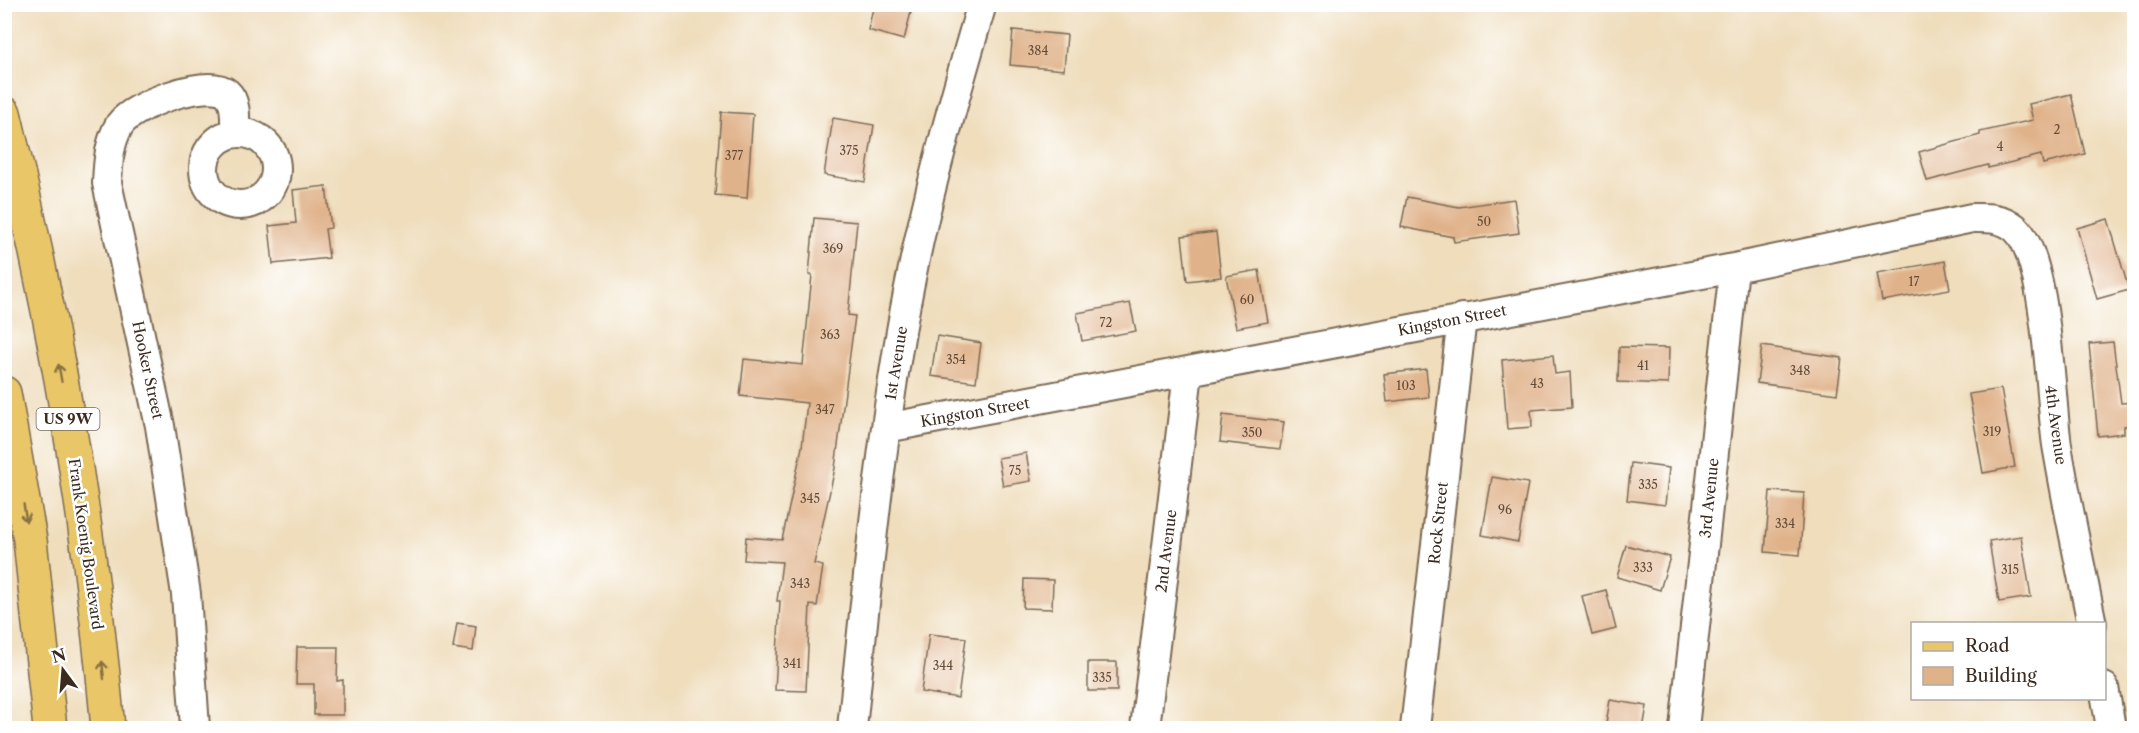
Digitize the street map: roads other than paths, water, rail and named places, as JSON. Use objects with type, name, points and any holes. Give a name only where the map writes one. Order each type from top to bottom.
[{"type":"main road","name":"Frank Koenig Boulevard","points":[[4,113],[38,258],[72,438],[87,532],[108,729]]},
{"type":"main road","points":[[4,393],[30,540],[50,729]]},
{"type":"street","name":"1st Avenue","points":[[852,729],[886,428],[901,329],[947,121],[982,4]]},
{"type":"street","name":"Hooker Street","points":[[195,729],[186,594],[160,426],[107,183],[109,152],[121,123],[146,103],[188,90],[221,89],[229,94],[235,110],[235,132]]},
{"type":"street","name":"Kingston Street","points":[[886,428],[1188,373],[1462,318],[1734,268],[1972,218],[1998,219],[2016,229]]},
{"type":"street","name":"4th Avenue","points":[[2016,229],[2031,255],[2040,294],[2057,444],[2092,622]]},
{"type":"street","name":"3rd Avenue","points":[[1684,729],[1734,268]]},
{"type":"street","name":"Rock Street","points":[[1415,729],[1462,318]]},
{"type":"street","name":"2nd Avenue","points":[[1145,729],[1188,373]]},
{"type":"street","points":[[2106,699],[2111,729]]}]
